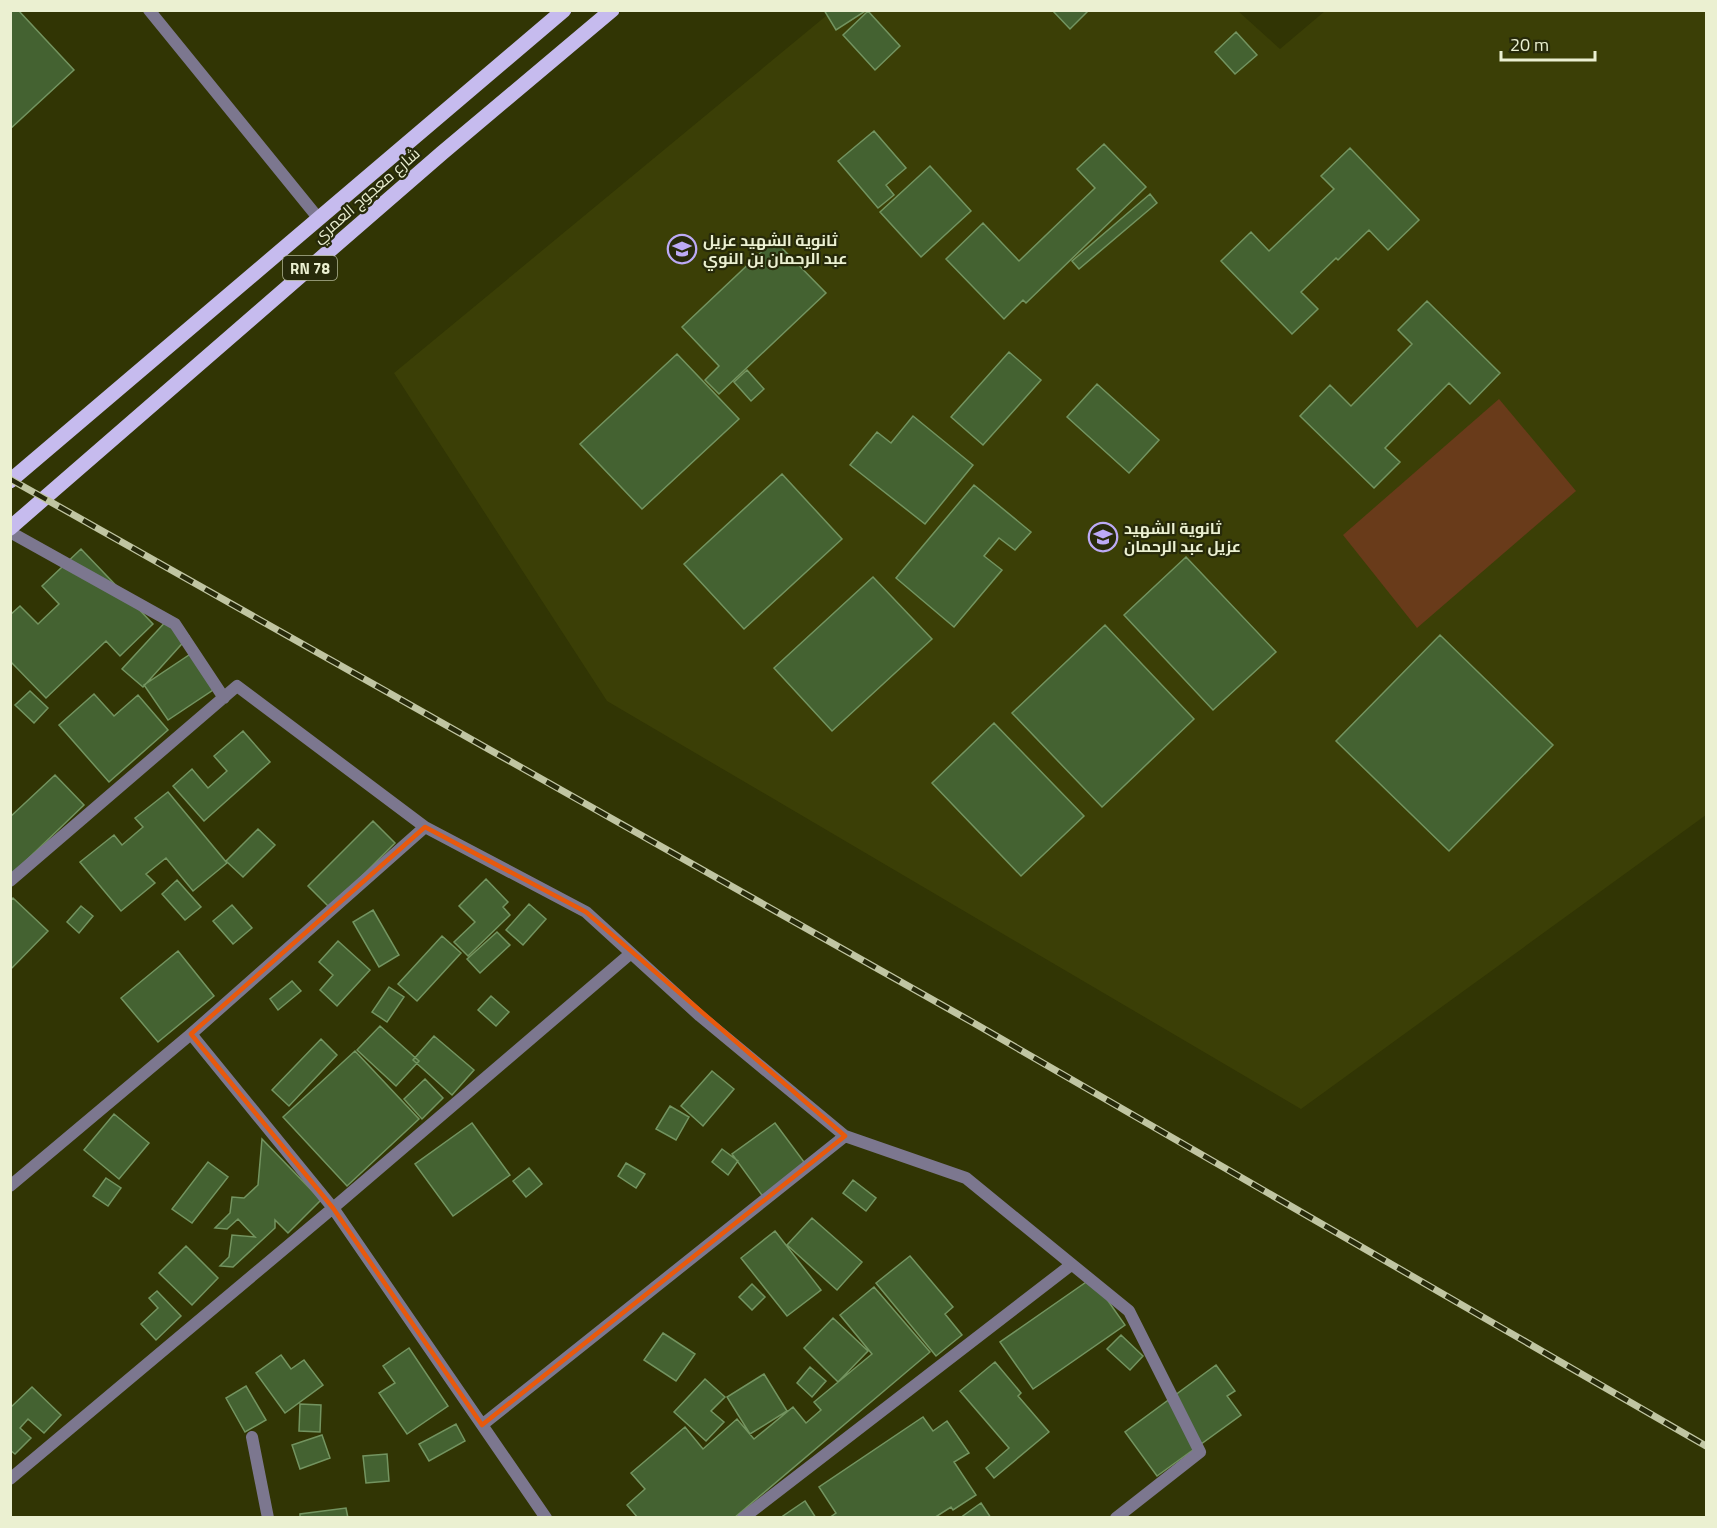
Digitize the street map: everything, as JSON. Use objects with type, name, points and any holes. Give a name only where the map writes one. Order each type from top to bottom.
[{"type":"main road","name":"شارع معجوج العمري","points":[[10,481],[564,10]]},
{"type":"main road","name":"شارع معجوج العمري","points":[[10,530],[442,153],[612,10]]},
{"type":"street","points":[[149,10],[319,219]]},
{"type":"street","points":[[10,530],[175,624],[224,698]]},
{"type":"street","points":[[10,881],[237,686],[425,827],[586,912],[700,1016],[845,1136],[966,1178],[1129,1311],[1200,1452],[1116,1518]]},
{"type":"street","points":[[10,1186],[191,1034],[425,827]]},
{"type":"street","points":[[10,1479],[333,1208],[630,954]]},
{"type":"street","points":[[191,1034],[333,1208],[546,1518]]},
{"type":"street","points":[[482,1425],[845,1136]]},
{"type":"street","points":[[743,1518],[1071,1265]]},
{"type":"street","points":[[252,1437],[268,1518]]},
{"type":"highlighted area","points":[[425,827],[586,912],[845,1136],[482,1425],[333,1208],[191,1034]]},
{"type":"shaded area","name":"ثانوية الشهيد عزيل عبد الرحمان","points":[[832,11],[1238,11],[1280,49],[1325,11],[1706,11],[1706,815],[1301,1109],[607,701],[394,373]]},
{"type":"shaded area","points":[[1499,399],[1576,491],[1417,628],[1343,535]]},
{"type":"building","points":[[10,10],[18,10],[74,70],[10,129]]},
{"type":"building","points":[[824,10],[867,10],[836,30]]},
{"type":"building","points":[[1052,10],[1089,10],[1070,29]]},
{"type":"building","points":[[868,11],[900,46],[875,70],[843,35]]},
{"type":"building","points":[[1236,32],[1257,55],[1235,74],[1215,52]]},
{"type":"building","points":[[874,131],[906,168],[886,185],[894,195],[878,208],[838,161]]},
{"type":"building","points":[[1104,144],[1146,187],[1026,303],[1023,300],[1004,319],[946,259],[983,223],[1019,261],[1095,188],[1077,169]]},
{"type":"building","points":[[1350,148],[1419,220],[1388,250],[1369,230],[1338,260],[1336,258],[1301,292],[1318,309],[1292,334],[1221,261],[1251,232],[1269,251],[1334,189],[1321,176]]},
{"type":"building","points":[[930,166],[971,211],[921,257],[880,212]]},
{"type":"building","points":[[1150,194],[1157,203],[1079,269],[1072,261]]},
{"type":"building","points":[[774,240],[826,293],[719,394],[705,380],[719,366],[682,327]]},
{"type":"building","points":[[1427,301],[1500,373],[1470,404],[1449,383],[1385,448],[1400,462],[1374,488],[1300,416],[1330,385],[1351,406],[1412,344],[1398,330]]},
{"type":"building","points":[[1009,352],[1041,380],[983,445],[951,417]]},
{"type":"building","points":[[677,354],[739,419],[642,509],[580,444]]},
{"type":"building","points":[[747,370],[764,389],[751,401],[734,382]]},
{"type":"building","points":[[1097,384],[1159,440],[1129,473],[1067,417]]},
{"type":"building","points":[[913,416],[973,465],[925,524],[850,465],[877,432],[891,443]]},
{"type":"building","points":[[782,474],[842,539],[744,629],[684,564]]},
{"type":"building","points":[[974,485],[1031,532],[1015,550],[999,538],[984,556],[1002,570],[954,627],[896,578]]},
{"type":"building","points":[[81,549],[153,624],[120,656],[106,641],[46,698],[10,661],[10,615],[20,606],[38,624],[59,604],[42,586]]},
{"type":"building","points":[[1186,557],[1276,652],[1213,710],[1124,615]]},
{"type":"building","points":[[873,577],[932,639],[832,731],[774,668]]},
{"type":"building","points":[[169,618],[189,636],[143,687],[122,669]]},
{"type":"building","points":[[1105,625],[1194,719],[1102,807],[1012,713]]},
{"type":"building","points":[[1440,635],[1553,745],[1449,851],[1336,741]]},
{"type":"building","points":[[195,651],[219,686],[168,720],[144,685]]},
{"type":"building","points":[[30,691],[48,708],[34,723],[15,705]]},
{"type":"building","points":[[94,694],[114,716],[138,695],[168,730],[109,782],[59,725]]},
{"type":"building","points":[[994,723],[1084,816],[1021,876],[932,783]]},
{"type":"building","points":[[243,731],[270,762],[204,821],[173,786],[192,769],[208,788],[227,771],[214,756]]},
{"type":"building","points":[[55,775],[84,805],[10,876],[10,817]]},
{"type":"building","points":[[168,792],[227,863],[193,891],[166,858],[146,874],[155,883],[121,911],[80,862],[114,835],[122,845],[143,827],[135,818]]},
{"type":"building","points":[[373,821],[395,843],[330,908],[308,886]]},
{"type":"building","points":[[258,829],[275,845],[243,877],[226,861]]},
{"type":"building","points":[[486,879],[508,902],[503,907],[510,915],[468,956],[454,942],[475,922],[459,906]]},
{"type":"building","points":[[177,880],[201,907],[185,920],[162,894]]},
{"type":"building","points":[[13,898],[48,931],[10,970],[10,901]]},
{"type":"building","points":[[529,904],[546,919],[523,945],[506,930]]},
{"type":"building","points":[[232,905],[252,928],[233,944],[213,921]]},
{"type":"building","points":[[81,906],[93,916],[79,933],[67,922]]},
{"type":"building","points":[[373,910],[399,955],[379,967],[353,922]]},
{"type":"building","points":[[497,932],[510,945],[480,973],[467,959]]},
{"type":"building","points":[[442,936],[461,953],[417,1001],[398,984]]},
{"type":"building","points":[[338,941],[370,970],[337,1006],[320,990],[333,975],[319,962]]},
{"type":"building","points":[[178,951],[214,996],[158,1042],[121,998]]},
{"type":"building","points":[[292,981],[301,991],[278,1010],[270,999]]},
{"type":"building","points":[[389,987],[404,997],[387,1022],[372,1012]]},
{"type":"building","points":[[491,996],[509,1012],[496,1026],[478,1010]]},
{"type":"building","points":[[380,1026],[419,1061],[396,1086],[357,1050]]},
{"type":"building","points":[[434,1036],[474,1070],[452,1095],[413,1060]]},
{"type":"building","points":[[321,1039],[337,1055],[289,1106],[272,1090]]},
{"type":"building","points":[[355,1051],[419,1119],[347,1186],[283,1117]]},
{"type":"building","points":[[712,1071],[734,1089],[703,1126],[681,1106]]},
{"type":"building","points":[[425,1079],[443,1098],[422,1119],[404,1099]]},
{"type":"building","points":[[670,1106],[689,1117],[676,1140],[656,1129]]},
{"type":"building","points":[[114,1114],[149,1143],[119,1179],[84,1150]]},
{"type":"building","points":[[472,1123],[510,1175],[453,1216],[415,1164]]},
{"type":"building","points":[[775,1123],[807,1166],[764,1198],[732,1154]]},
{"type":"building","points":[[262,1139],[321,1200],[288,1233],[275,1220],[275,1228],[233,1267],[220,1266],[229,1257],[232,1235],[255,1237],[238,1219],[227,1229],[215,1228],[230,1213],[232,1197],[244,1198],[258,1185]]},
{"type":"building","points":[[722,1149],[738,1161],[728,1175],[712,1162]]},
{"type":"building","points":[[208,1162],[228,1177],[192,1223],[172,1209]]},
{"type":"building","points":[[626,1163],[645,1174],[636,1188],[618,1176]]},
{"type":"building","points":[[529,1168],[542,1184],[526,1197],[513,1181]]},
{"type":"building","points":[[106,1178],[121,1188],[108,1206],[93,1196]]},
{"type":"building","points":[[853,1180],[876,1198],[866,1211],[843,1193]]},
{"type":"building","points":[[812,1218],[862,1262],[837,1290],[787,1245]]},
{"type":"building","points":[[775,1231],[821,1290],[787,1316],[741,1258]]},
{"type":"building","points":[[186,1246],[218,1278],[192,1305],[159,1273]]},
{"type":"building","points":[[910,1256],[953,1307],[945,1314],[962,1335],[936,1356],[876,1283]]},
{"type":"building","points":[[1092,1278],[1125,1325],[1033,1389],[1000,1342]]},
{"type":"building","points":[[752,1284],[765,1297],[752,1310],[739,1297]]},
{"type":"building","points":[[874,1287],[930,1352],[734,1518],[638,1518],[627,1505],[645,1489],[631,1473],[685,1427],[703,1449],[737,1419],[754,1439],[793,1407],[806,1423],[821,1410],[814,1402],[872,1354],[840,1315]]},
{"type":"building","points":[[157,1291],[181,1316],[156,1340],[141,1324],[158,1308],[149,1298]]},
{"type":"building","points":[[833,1318],[868,1351],[838,1382],[804,1348]]},
{"type":"building","points":[[663,1333],[695,1354],[676,1381],[644,1360]]},
{"type":"building","points":[[1121,1335],[1143,1356],[1130,1370],[1107,1349]]},
{"type":"building","points":[[409,1348],[448,1406],[407,1434],[379,1393],[395,1383],[383,1366]]},
{"type":"building","points":[[281,1355],[291,1369],[304,1360],[323,1385],[285,1413],[256,1373]]},
{"type":"building","points":[[995,1362],[1021,1393],[1018,1396],[1049,1432],[994,1478],[986,1468],[1009,1448],[960,1391]]},
{"type":"building","points":[[1216,1365],[1235,1391],[1227,1396],[1241,1415],[1157,1476],[1125,1432]]},
{"type":"building","points":[[810,1367],[826,1381],[812,1397],[797,1383]]},
{"type":"building","points":[[764,1374],[787,1411],[750,1434],[727,1397]]},
{"type":"building","points":[[705,1379],[725,1397],[711,1411],[724,1422],[706,1441],[674,1412]]},
{"type":"building","points":[[246,1386],[266,1420],[245,1432],[226,1398]]},
{"type":"building","points":[[32,1387],[61,1415],[44,1433],[28,1419],[20,1428],[31,1438],[15,1454],[10,1450],[10,1408]]},
{"type":"building","points":[[300,1404],[321,1405],[320,1432],[299,1431]]},
{"type":"building","points":[[923,1417],[933,1431],[947,1421],[969,1453],[954,1462],[976,1495],[953,1510],[951,1507],[934,1518],[829,1518],[836,1513],[819,1487]]},
{"type":"building","points":[[456,1424],[465,1441],[429,1461],[419,1444]]},
{"type":"building","points":[[322,1435],[330,1458],[300,1469],[292,1445]]},
{"type":"building","points":[[387,1454],[389,1481],[366,1483],[363,1456]]},
{"type":"building","points":[[805,1501],[816,1518],[780,1518]]},
{"type":"building","points":[[981,1503],[991,1518],[960,1518]]},
{"type":"building","points":[[346,1508],[348,1518],[300,1518],[300,1514]]},
{"type":"railway","points":[[10,479],[972,1022],[1706,1446]]},
{"type":"place","name":"ثانوية الشهيد عزيل عبد الرحمان بن النوي","points":[[682,249]]},
{"type":"place","name":"ثانوية الشهيد عزيل عبد الرحمان","points":[[1103,537]]}]
